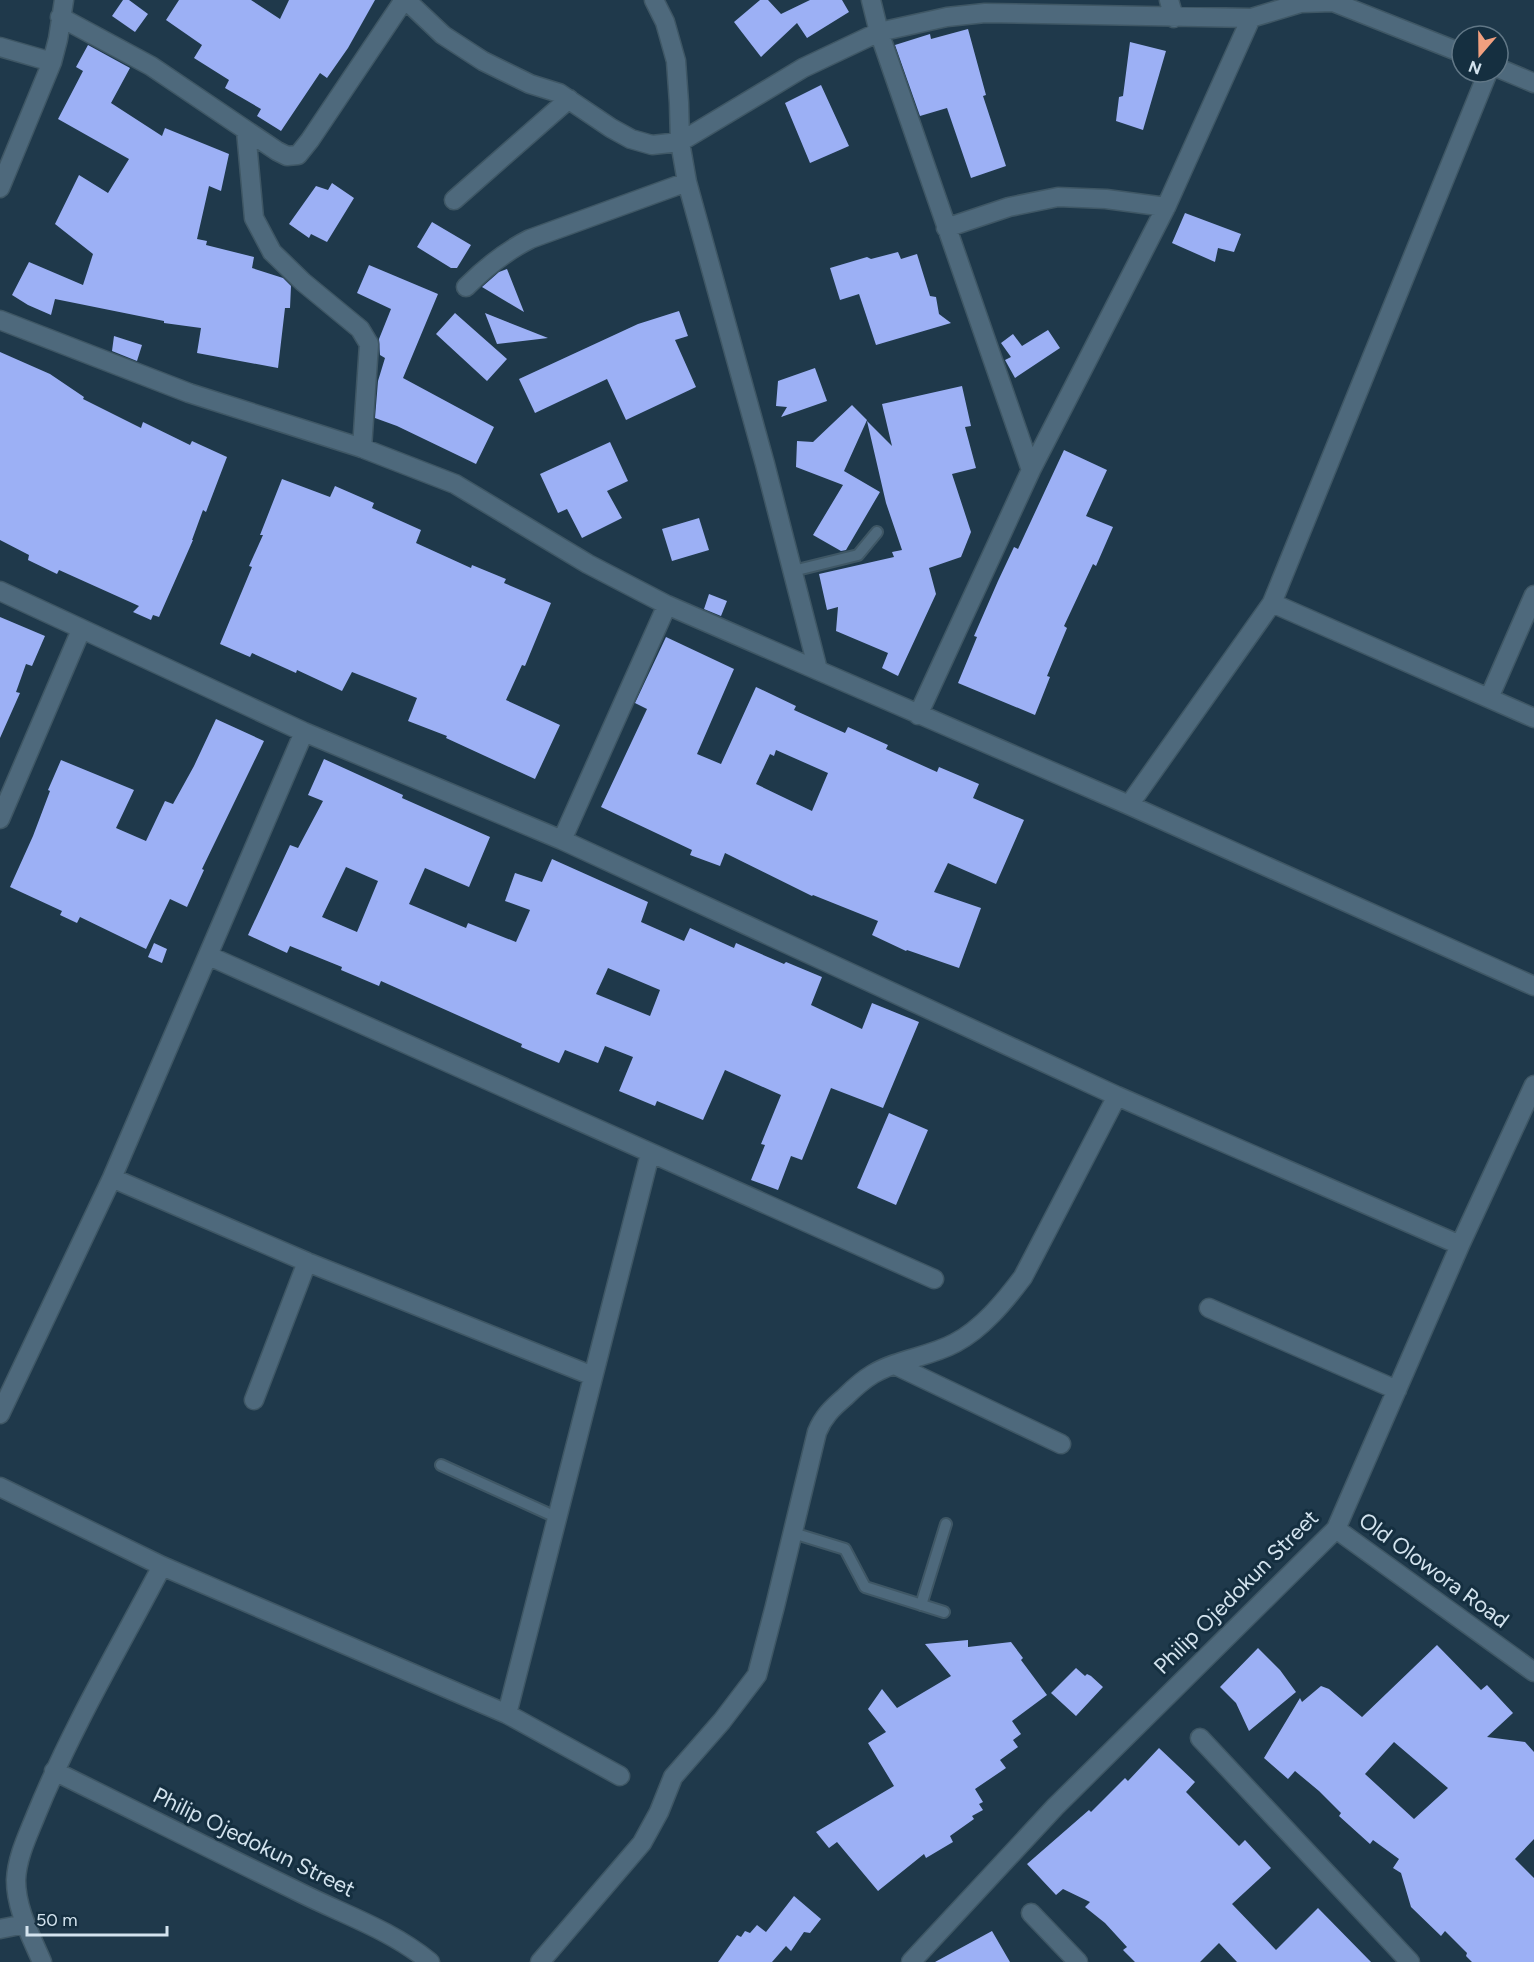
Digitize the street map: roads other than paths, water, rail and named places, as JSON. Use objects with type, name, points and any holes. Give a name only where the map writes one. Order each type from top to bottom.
[{"type":"street","points":[[0,188],[52,62],[62,8],[287,156],[297,155],[310,140],[405,0],[443,35],[483,61],[530,84],[559,93],[611,128],[631,139],[652,145],[680,142],[803,68],[879,32],[947,17],[1083,8],[1172,9],[1251,18],[1301,3],[1333,1],[1450,48]]},
{"type":"street","points":[[654,0],[664,22],[676,61],[680,103],[680,142],[687,182],[818,670]]},
{"type":"street","points":[[872,0],[879,32],[1031,470]]},
{"type":"street","points":[[918,714],[1031,470],[1166,207],[1251,18]]},
{"type":"street","points":[[0,47],[52,62]]},
{"type":"street","points":[[1510,73],[1534,83]]},
{"type":"street","points":[[1129,805],[1272,603],[1483,84]]},
{"type":"street","points":[[454,200],[568,99]]},
{"type":"street","points":[[246,131],[254,218],[272,252],[303,282],[360,329],[369,344],[362,448]]},
{"type":"street","points":[[466,288],[489,265],[514,247],[530,239],[687,182]]},
{"type":"street","points":[[946,228],[1009,207],[1058,197],[1106,199],[1166,207]]},
{"type":"street","points":[[0,321],[189,393],[362,448],[455,484],[588,564],[667,605],[1129,805],[1534,986]]},
{"type":"street","points":[[0,591],[304,732],[562,840],[1117,1096],[1460,1245]]},
{"type":"street","points":[[1489,698],[1534,595]]},
{"type":"street","points":[[1272,603],[1534,718]]},
{"type":"street","points":[[562,840],[667,605]]},
{"type":"street","points":[[0,819],[81,630]]},
{"type":"street","points":[[0,1414],[112,1178],[304,732]]},
{"type":"street","points":[[209,956],[934,1279]]},
{"type":"street","name":"Philip Ojedokun Street","points":[[911,1962],[1055,1807],[1336,1529],[1460,1245],[1534,1085]]},
{"type":"street","points":[[540,1962],[642,1843],[659,1812],[673,1777],[722,1721],[757,1674],[821,1421],[849,1393],[874,1374],[955,1343],[981,1324],[1009,1296],[1023,1276],[1117,1096]]},
{"type":"street","points":[[507,1714],[650,1154]]},
{"type":"street","points":[[112,1178],[307,1262],[593,1376]]},
{"type":"street","points":[[254,1400],[307,1262]]},
{"type":"street","points":[[1209,1308],[1397,1390]]},
{"type":"street","points":[[895,1365],[1061,1444]]},
{"type":"street","points":[[0,1487],[162,1566],[507,1714],[620,1776]]},
{"type":"street","name":"Old Olowora Road","points":[[1336,1529],[1534,1672]]},
{"type":"street","points":[[42,1962],[25,1924],[17,1894],[16,1879],[20,1855],[54,1771],[162,1566]]},
{"type":"street","points":[[1200,1738],[1410,1962]]},
{"type":"street","name":"Philip Ojedokun Street","points":[[54,1771],[303,1894],[371,1924],[414,1949],[430,1962]]},
{"type":"street","points":[[1031,1913],[1078,1962]]},
{"type":"street","points":[[0,1929],[25,1924]]},
{"type":"lane","points":[[793,571],[858,555],[877,532]]},
{"type":"lane","points":[[441,1465],[558,1518]]},
{"type":"lane","points":[[921,1605],[946,1524]]},
{"type":"lane","points":[[793,1533],[845,1549],[865,1587],[944,1612]]}]
